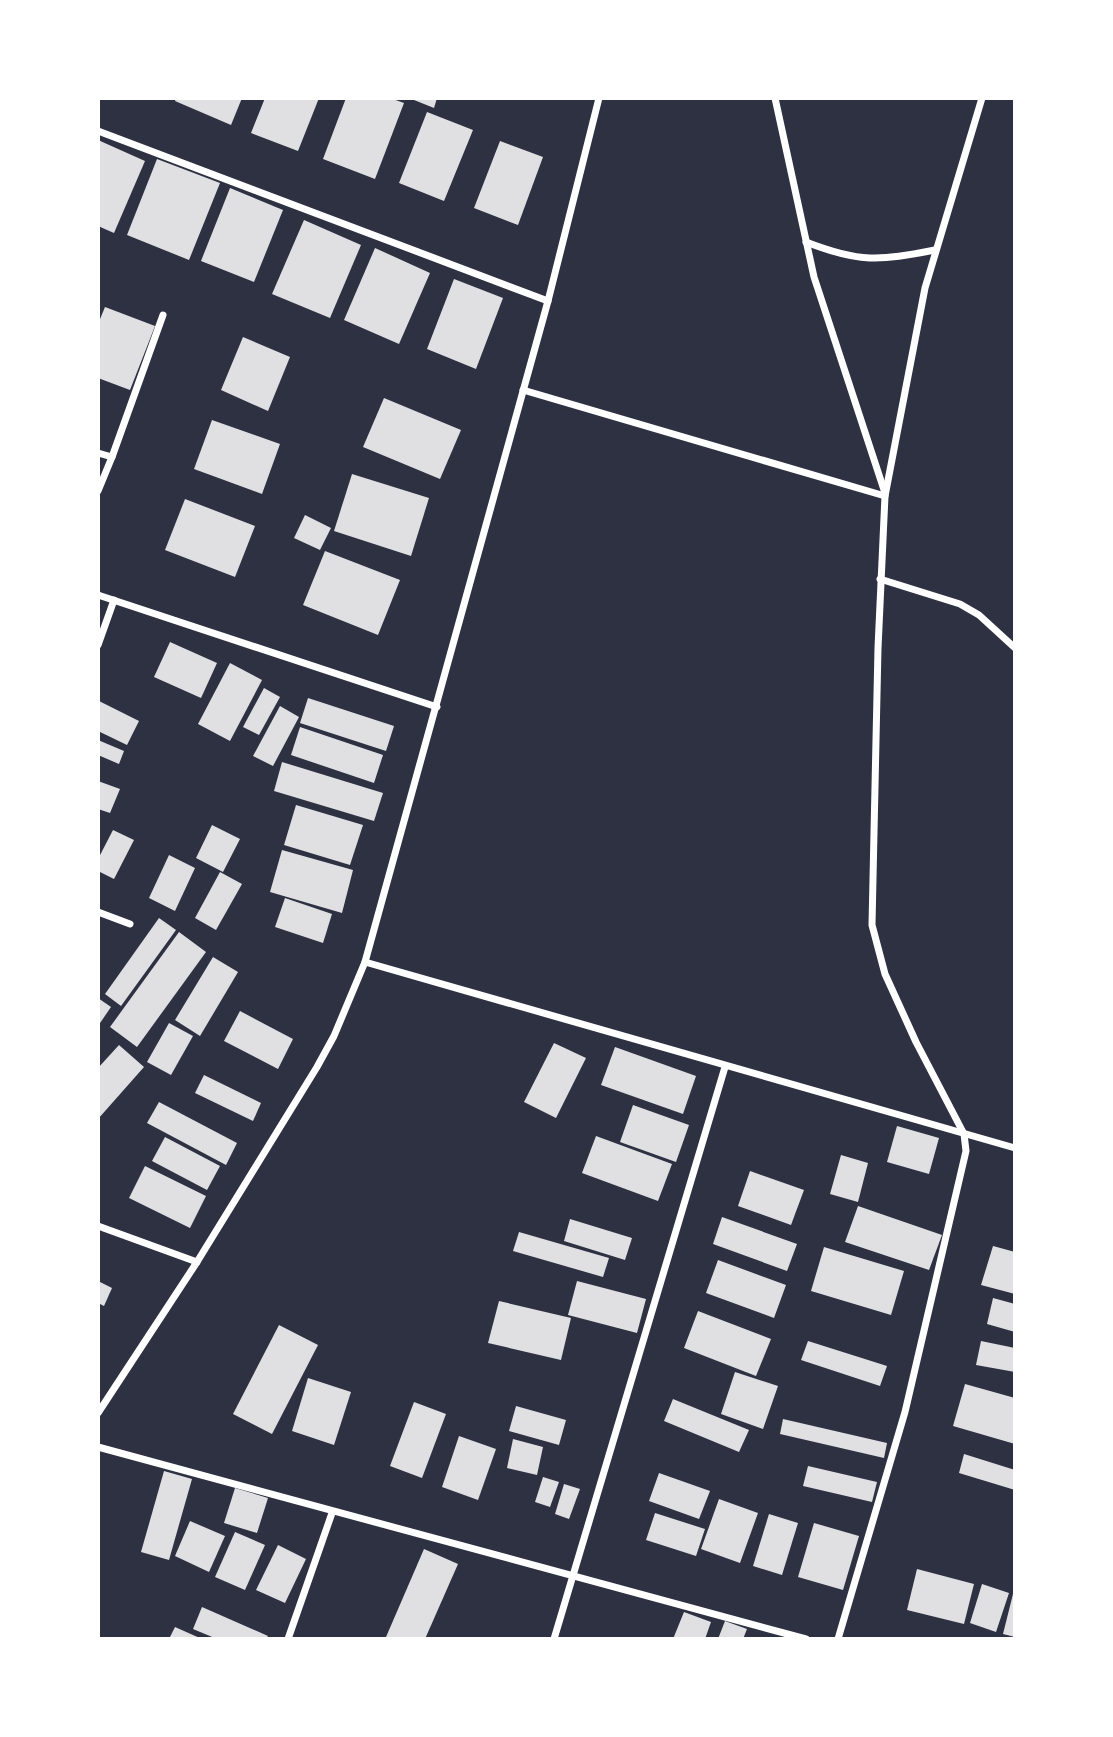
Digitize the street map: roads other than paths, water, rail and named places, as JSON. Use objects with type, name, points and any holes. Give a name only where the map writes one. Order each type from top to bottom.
[{"type":"street","points":[[98,1413],[197,1262],[317,1067],[334,1035],[365,962],[548,302],[599,98]]},
{"type":"street","points":[[775,98],[814,277],[885,495]]},
{"type":"street","points":[[838,1639],[905,1412],[966,1151],[964,1134],[916,1042],[885,974],[872,925],[880,579],[885,495],[925,288],[982,98]]},
{"type":"street","points":[[98,131],[548,302]]},
{"type":"street","points":[[806,242],[836,254],[863,259],[892,258],[935,250]]},
{"type":"street","points":[[98,491],[163,315]]},
{"type":"street","points":[[523,390],[885,495]]},
{"type":"street","points":[[98,453],[112,457]]},
{"type":"street","points":[[880,579],[960,604],[979,615],[1015,648]]},
{"type":"street","points":[[98,595],[437,707]]},
{"type":"street","points":[[98,645],[114,600]]},
{"type":"street","points":[[98,912],[130,924]]},
{"type":"street","points":[[365,962],[1015,1148]]},
{"type":"street","points":[[554,1639],[725,1067]]},
{"type":"street","points":[[98,1226],[197,1262]]},
{"type":"street","points":[[98,1447],[332,1513],[806,1639]]},
{"type":"street","points":[[288,1639],[332,1513]]}]
